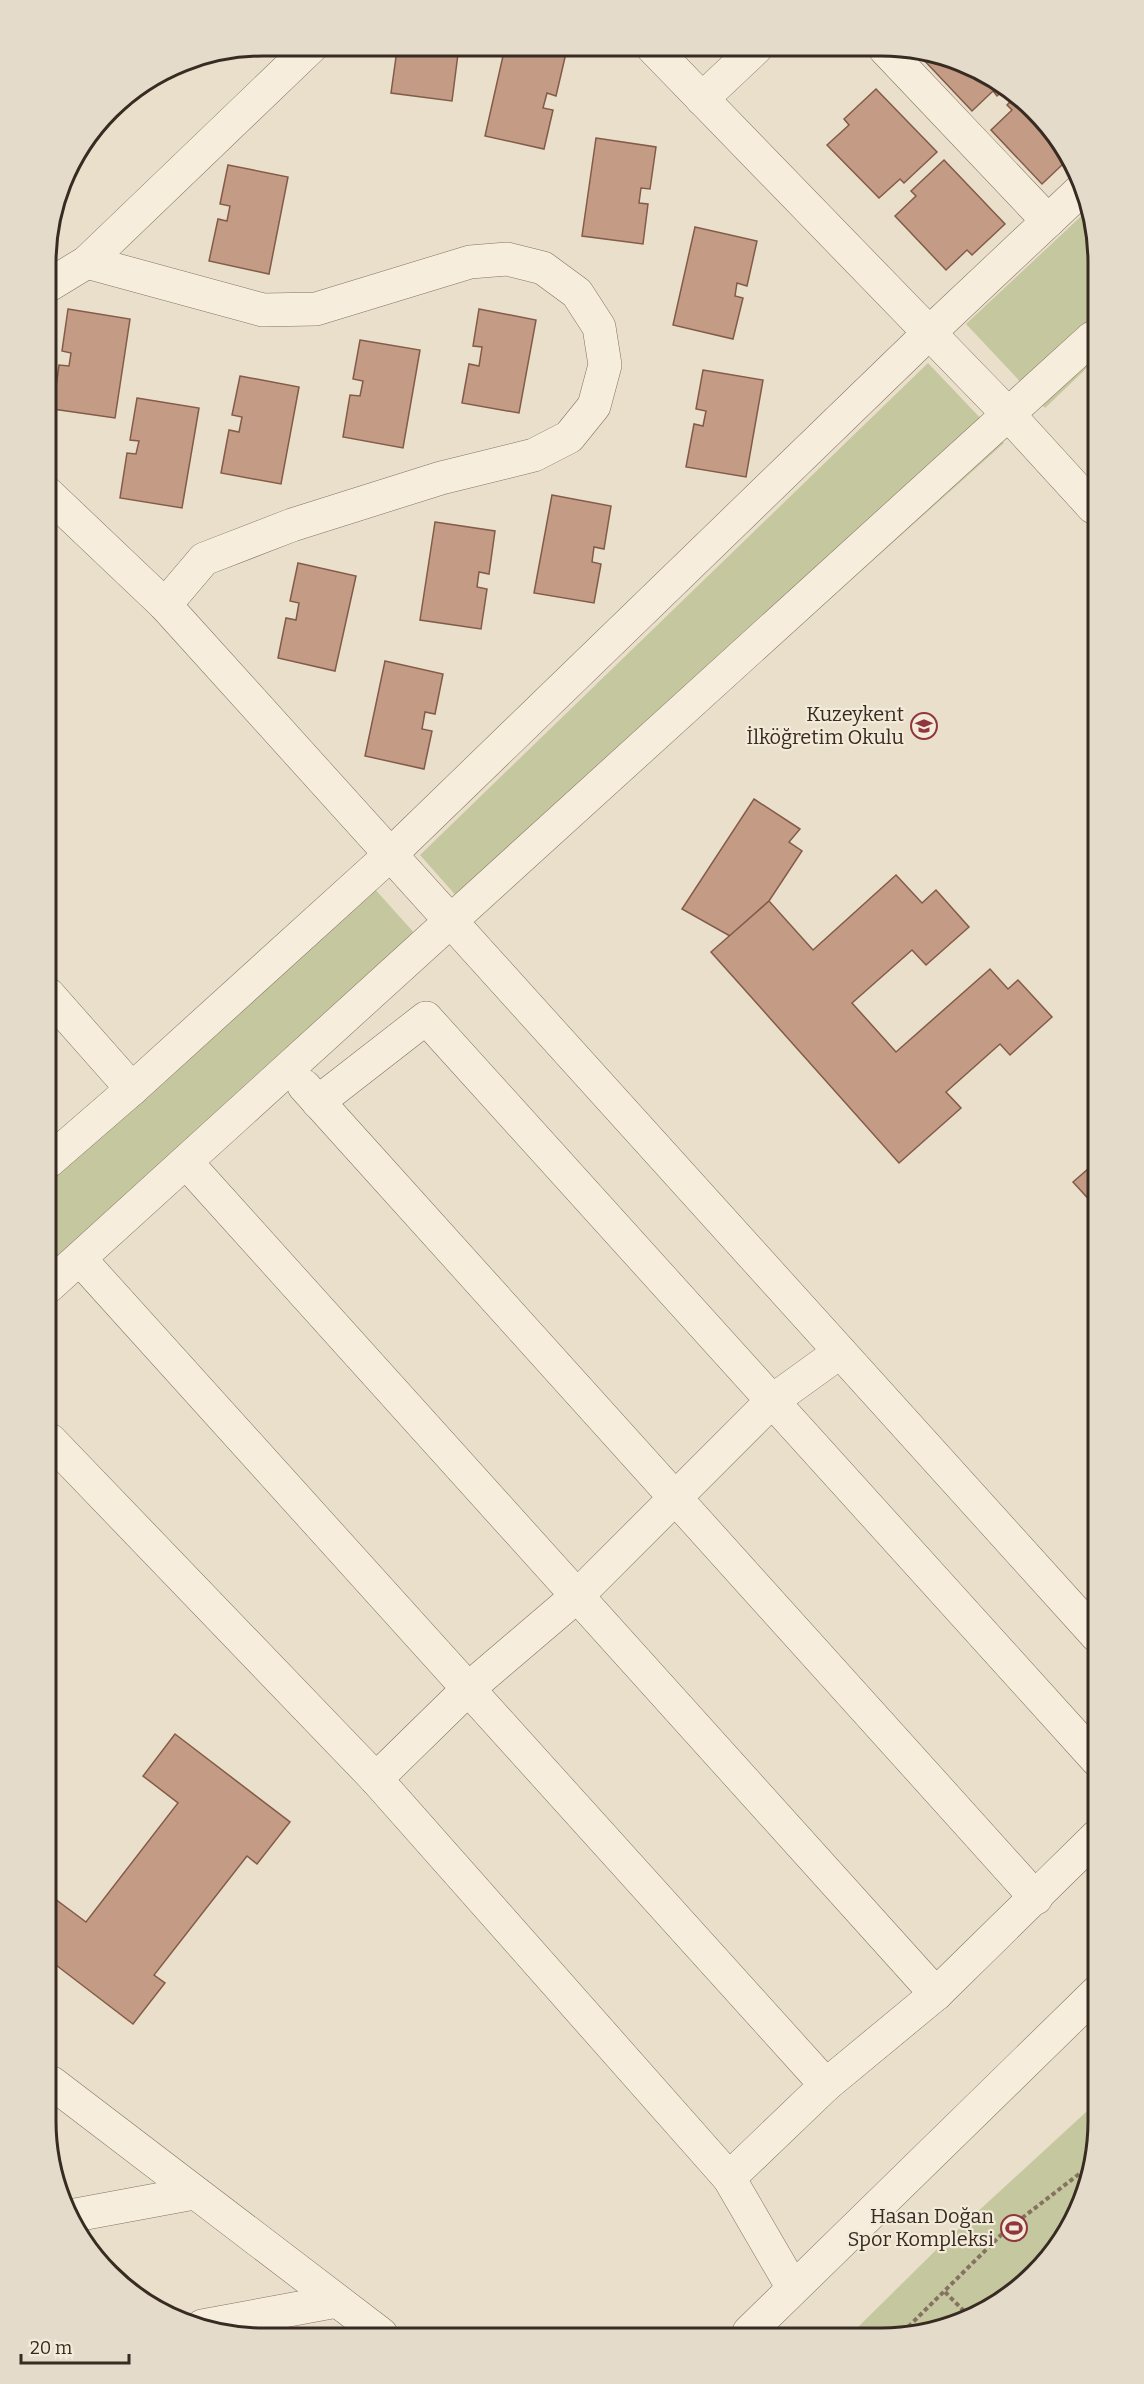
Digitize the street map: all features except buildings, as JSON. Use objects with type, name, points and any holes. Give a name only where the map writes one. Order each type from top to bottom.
[{"type":"street","points":[[56,281],[87,262],[302,56]]},
{"type":"street","points":[[661,56],[1008,414],[1088,502]]},
{"type":"street","points":[[702,99],[748,56]]},
{"type":"street","points":[[892,56],[1048,221]]},
{"type":"street","points":[[56,1155],[391,854],[929,333],[1076,194]]},
{"type":"street","points":[[87,262],[262,310],[316,309],[470,262],[507,259],[543,268],[578,293],[599,327],[605,365],[594,406],[569,437],[534,455],[441,477],[292,525],[204,559],[165,605]]},
{"type":"street","points":[[56,1280],[1088,342]]},
{"type":"street","points":[[56,501],[165,605],[1088,1626]]},
{"type":"street","points":[[56,1003],[132,1089]]},
{"type":"street","points":[[318,1102],[426,1018],[1088,1750]]},
{"type":"street","points":[[288,1069],[1036,1898]]},
{"type":"street","points":[[186,1162],[936,1994]]},
{"type":"street","points":[[80,1258],[826,2085]]},
{"type":"street","points":[[376,1779],[468,1689],[577,1596],[772,1401],[840,1352]]},
{"type":"street","points":[[56,1446],[376,1779],[729,2178],[793,2288]]},
{"type":"street","points":[[729,2178],[826,2085],[936,1994],[1088,1845]]},
{"type":"street","points":[[752,2328],[1088,2001]]},
{"type":"street","points":[[56,2087],[373,2328]]},
{"type":"street","points":[[78,2215],[194,2193]]},
{"type":"street","points":[[217,2323],[337,2301]]},
{"type":"path","points":[[908,2327],[1004,2232],[1082,2171]]},
{"type":"path","points":[[945,2292],[964,2311]]},
{"type":"green space","points":[[1082,215],[1087,235],[1088,262],[1088,367],[1045,408],[966,324]]},
{"type":"green space","points":[[928,363],[1004,443],[475,917],[420,855]]},
{"type":"green space","points":[[364,877],[417,936],[56,1263],[56,1156]]},
{"type":"green space","name":"Hasan Doğan Spor Kompleksi","points":[[1088,2110],[1085,2162],[1078,2188],[1054,2237],[1028,2268],[1008,2286],[961,2313],[909,2327],[857,2328],[936,2250]]},
{"type":"place","name":"Kuzeykent İlköğretim Okulu","points":[[924,726]]},
{"type":"place","name":"Hasan Doğan Spor Kompleksi","points":[[1014,2228]]}]
